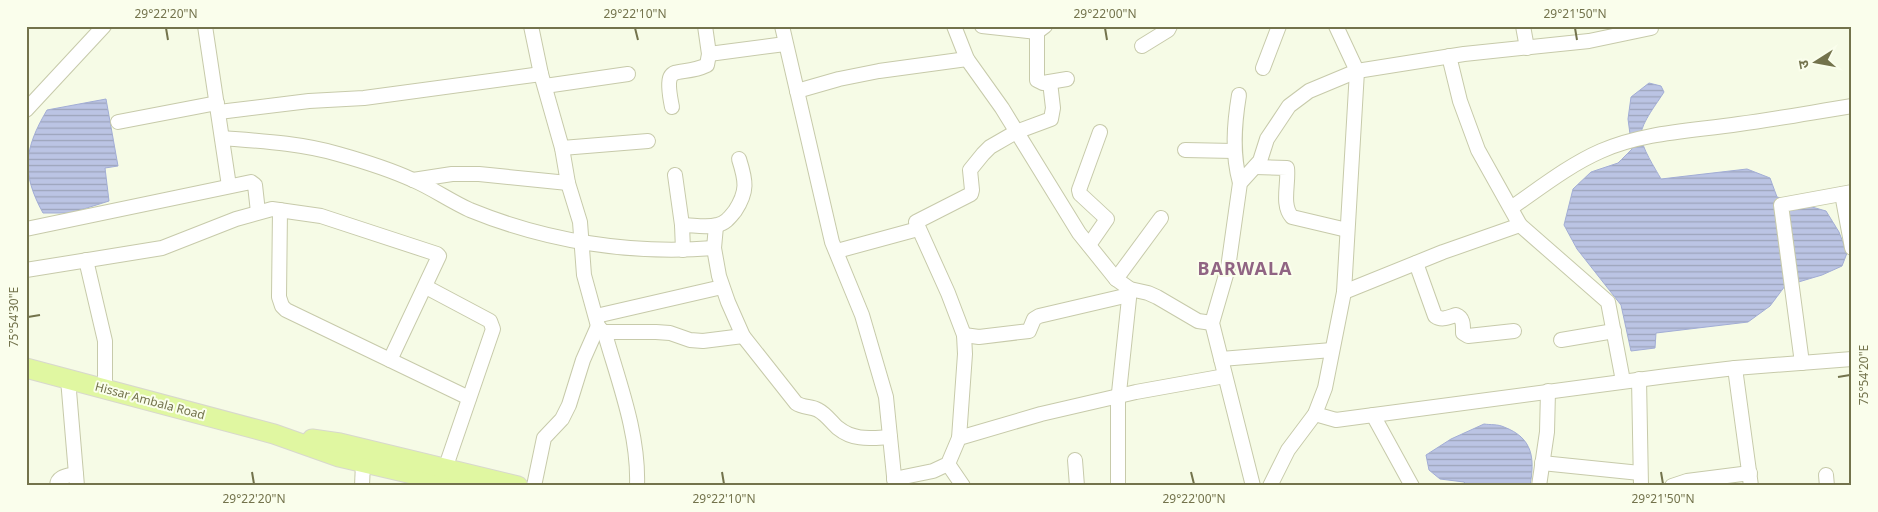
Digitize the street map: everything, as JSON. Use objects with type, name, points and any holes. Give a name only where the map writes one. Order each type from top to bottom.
[{"type":"main road","name":"Hissar Ambala Road","points":[[26,368],[274,434],[339,457],[464,486]]},
{"type":"main road","name":"Hissar Ambala Road","points":[[274,434],[340,443],[518,486]]},
{"type":"street","points":[[26,110],[104,26]]},
{"type":"street","points":[[205,26],[229,186]]},
{"type":"street","points":[[531,26],[551,112],[562,148],[568,183],[579,217],[583,271],[633,436],[637,486]]},
{"type":"street","points":[[672,107],[669,80],[672,75],[677,71],[706,66],[708,54],[705,26]]},
{"type":"street","points":[[782,26],[832,242],[862,316],[886,397],[895,482],[948,464],[959,438],[964,335],[948,293],[916,223],[971,194],[971,169],[990,147],[1016,132],[1051,119],[1053,108],[1050,82]]},
{"type":"street","points":[[954,26],[967,59],[1002,108],[1079,233],[1116,279],[1130,292]]},
{"type":"street","points":[[982,26],[1041,29],[1037,80],[1043,83],[1067,79]]},
{"type":"street","points":[[1142,46],[1170,26]]},
{"type":"street","points":[[1263,68],[1279,26]]},
{"type":"street","points":[[1270,486],[1288,450],[1315,414],[1325,388],[1344,292],[1357,70],[1336,26]]},
{"type":"street","points":[[1523,26],[1527,48]]},
{"type":"street","points":[[1240,183],[1261,158],[1268,138],[1289,106],[1309,91],[1357,70],[1449,56],[1590,42],[1651,28],[1651,26]]},
{"type":"street","points":[[708,54],[785,44]]},
{"type":"street","points":[[1449,56],[1460,102],[1478,150],[1520,224],[1608,302],[1623,381]]},
{"type":"street","points":[[797,91],[839,79],[879,71],[967,59]]},
{"type":"street","points":[[118,122],[218,108],[310,100],[364,98],[543,80],[628,74]]},
{"type":"street","points":[[1239,95],[1234,122],[1234,151],[1240,183],[1228,268],[1212,324],[1253,486]]},
{"type":"street","points":[[1511,208],[1573,166],[1600,151],[1618,144],[1652,135],[1740,124],[1852,106]]},
{"type":"street","points":[[1089,246],[1106,218],[1080,194],[1079,190],[1100,132]]},
{"type":"street","points":[[222,138],[268,142],[322,150],[370,164],[413,180],[469,209],[541,234],[581,242],[682,250],[714,248]]},
{"type":"street","points":[[562,148],[648,140]]},
{"type":"street","points":[[1185,150],[1234,151]]},
{"type":"street","points":[[682,225],[716,226],[730,218],[743,196],[745,182],[740,159]]},
{"type":"street","points":[[1255,167],[1287,168],[1287,203],[1288,212],[1292,217],[1347,230]]},
{"type":"street","points":[[413,180],[452,174],[479,174],[568,183]]},
{"type":"street","points":[[675,175],[682,225],[682,250]]},
{"type":"street","points":[[26,228],[251,182],[254,184],[258,212]]},
{"type":"street","points":[[1802,363],[1781,205],[1847,193],[1852,248]]},
{"type":"street","points":[[280,210],[279,297],[282,306],[286,310],[469,398]]},
{"type":"street","points":[[26,270],[169,246],[258,212],[280,210],[321,216],[437,254],[439,259],[390,360]]},
{"type":"street","points":[[1116,279],[1161,218]]},
{"type":"street","points":[[1344,292],[1520,224]]},
{"type":"street","points":[[716,226],[714,248],[722,287],[742,336],[796,403],[820,410],[839,429],[853,437],[860,439],[890,438]]},
{"type":"street","points":[[837,251],[918,229]]},
{"type":"street","points":[[86,260],[105,341],[105,390]]},
{"type":"street","points":[[1416,263],[1435,316],[1438,319],[1456,314],[1460,316],[1464,333],[1468,336],[1514,331]]},
{"type":"street","points":[[426,287],[468,308],[492,324],[493,329],[445,468]]},
{"type":"street","points":[[534,486],[544,438],[562,419],[569,405],[583,360],[599,324],[722,287]]},
{"type":"street","points":[[964,335],[979,336],[1030,331],[1034,319],[1039,316],[1130,292],[1148,293],[1157,296],[1198,321],[1212,324]]},
{"type":"street","points":[[1118,486],[1118,397],[1130,292]]},
{"type":"street","points":[[599,324],[670,333],[690,340],[703,341],[742,336]]},
{"type":"street","points":[[1561,340],[1614,332]]},
{"type":"street","points":[[1221,359],[1332,350]]},
{"type":"street","points":[[1315,414],[1336,420],[1638,379],[1735,368],[1852,359]]},
{"type":"street","points":[[1672,486],[1687,483],[1751,479],[1735,368]]},
{"type":"street","points":[[959,438],[1041,414],[1136,392],[1225,376]]},
{"type":"street","points":[[57,486],[57,482],[61,478],[76,480],[68,379]]},
{"type":"street","points":[[1542,462],[1641,479],[1638,379]]},
{"type":"street","points":[[1539,486],[1547,432],[1548,391]]},
{"type":"street","points":[[1373,415],[1412,486]]},
{"type":"street","points":[[1075,460],[1077,486]]},
{"type":"street","points":[[362,486],[364,463]]},
{"type":"street","points":[[948,464],[963,486]]},
{"type":"water","points":[[1649,83],[1661,86],[1664,92],[1647,119],[1641,135],[1646,151],[1661,179],[1747,169],[1770,178],[1777,197],[1826,211],[1839,232],[1847,253],[1842,266],[1822,275],[1785,286],[1770,306],[1748,322],[1656,333],[1655,348],[1631,351],[1621,305],[1577,249],[1564,225],[1573,189],[1591,172],[1618,163],[1632,149],[1628,119],[1631,97]]},
{"type":"water","points":[[106,99],[118,166],[105,168],[109,201],[71,213],[43,213],[31,186],[28,161],[30,149],[39,124],[47,110]]},
{"type":"water","points":[[1484,424],[1504,427],[1521,437],[1526,443],[1532,458],[1530,486],[1467,486],[1464,482],[1440,479],[1429,470],[1426,455],[1451,439]]},
{"type":"district","name":"BARWALA","points":[[1245,269]]}]
